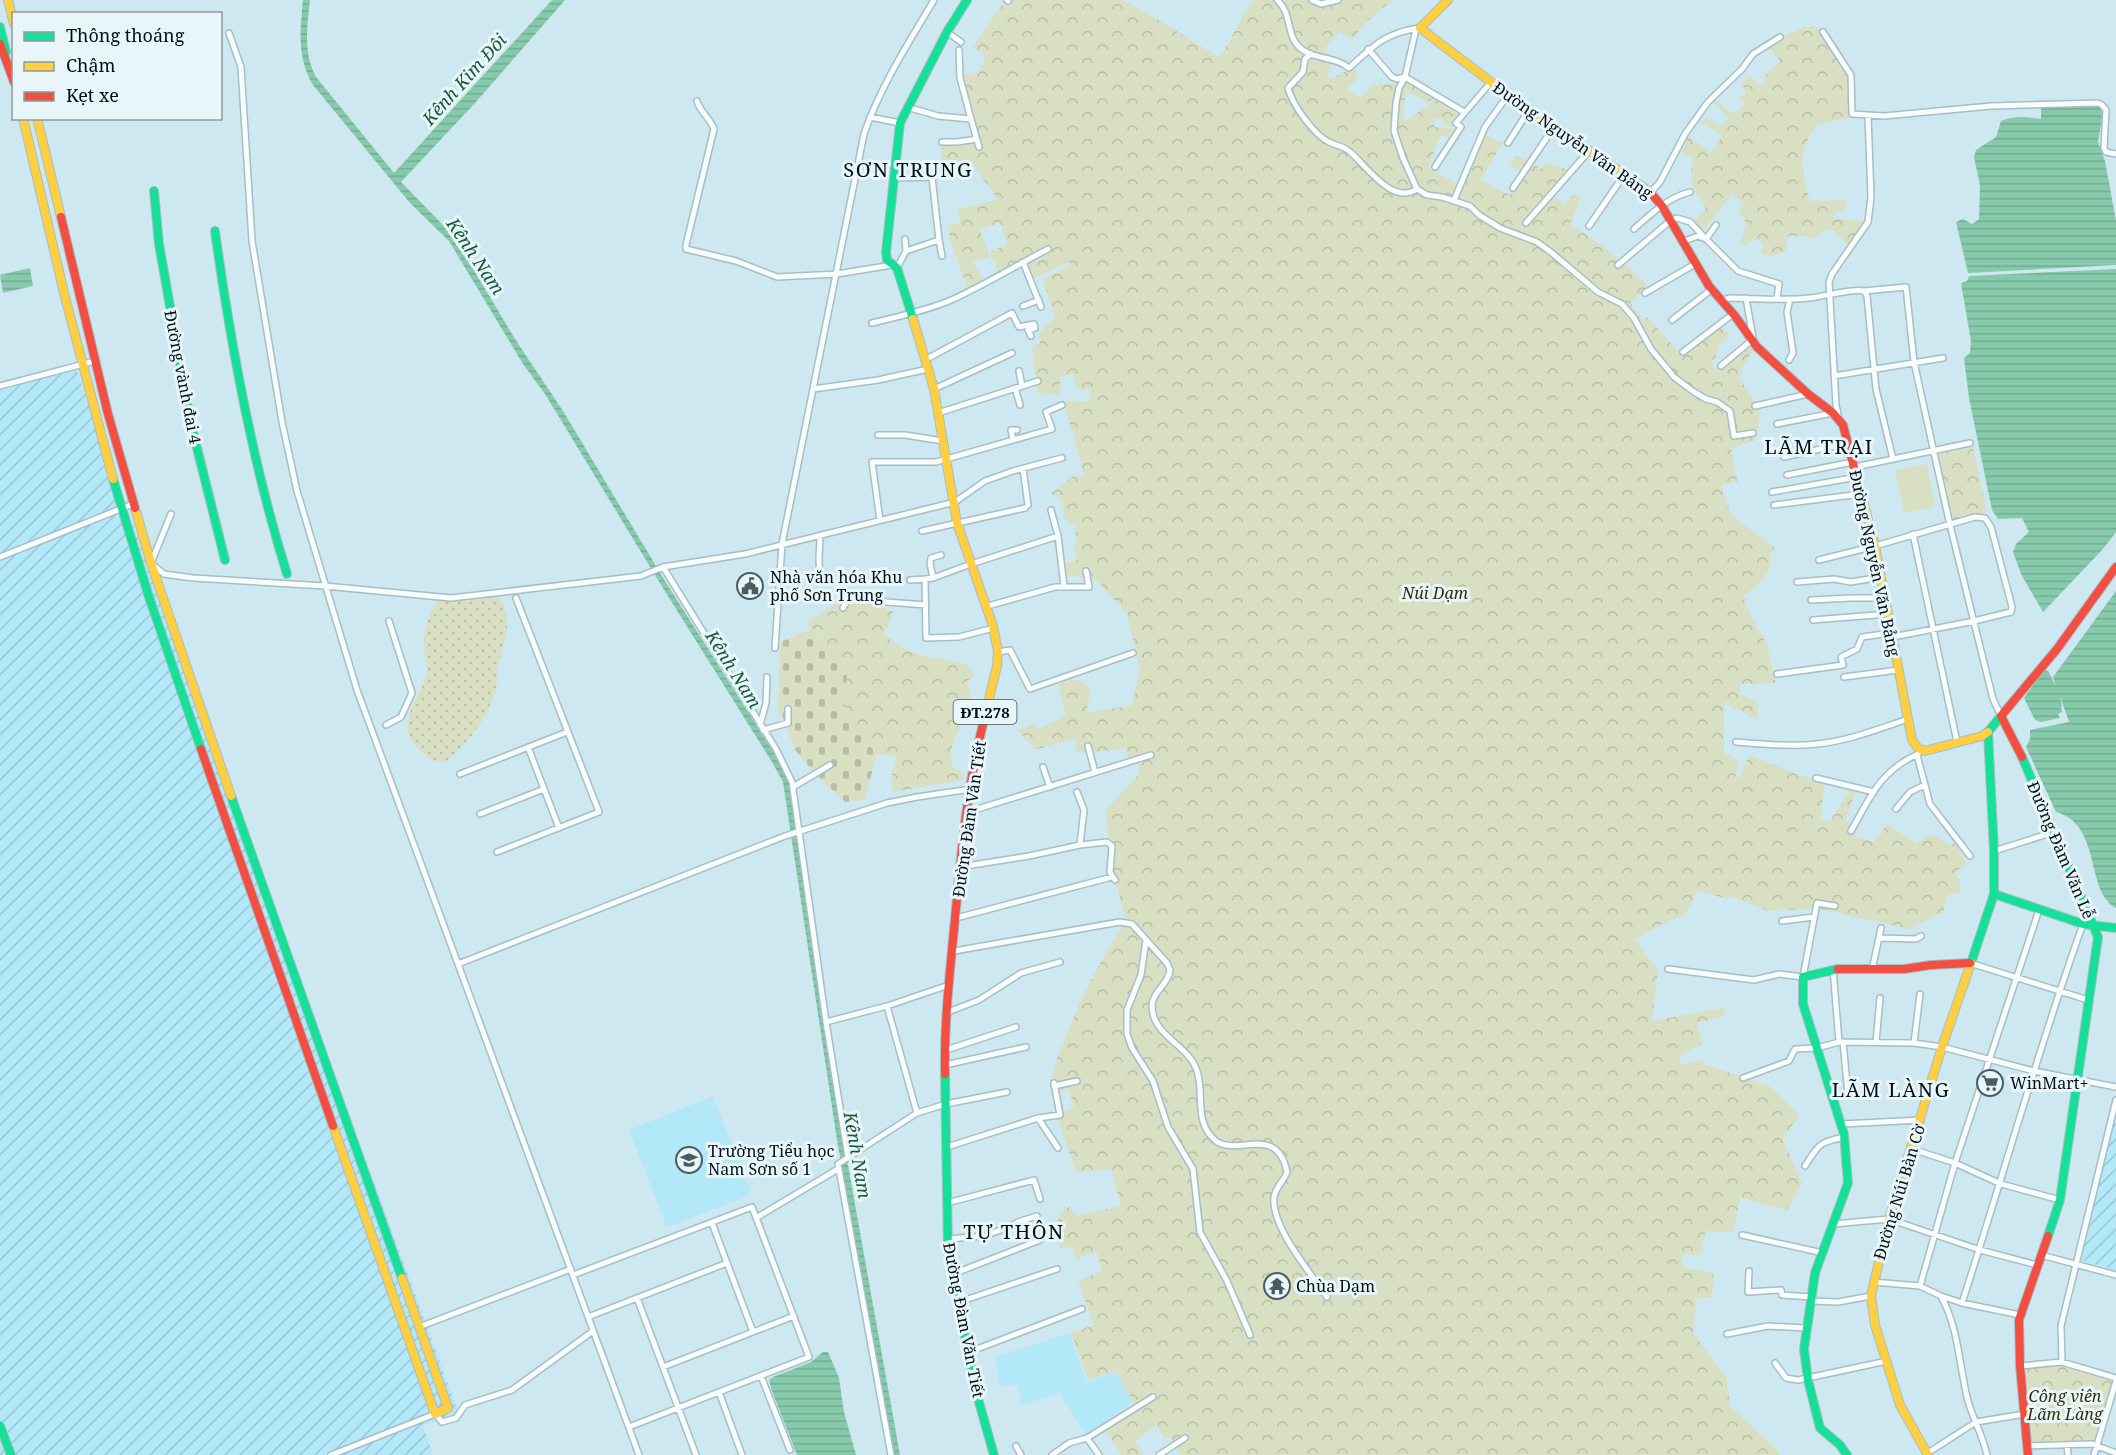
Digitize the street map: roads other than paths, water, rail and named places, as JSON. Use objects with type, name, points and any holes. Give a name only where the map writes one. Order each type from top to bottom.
[{"type":"main road","points":[[8,0],[12,16]]},
{"type":"main road","name":"Đường Đàm Văn Tiết","points":[[967,0],[947,32],[900,123],[886,252],[887,260],[894,266],[912,314],[934,389],[957,523],[970,564],[988,606],[998,652],[997,666],[975,754],[960,867],[945,1065],[948,1239],[977,1395],[994,1455]]},
{"type":"main road","points":[[1418,28],[1448,0]]},
{"type":"main road","points":[[0,27],[12,73]]},
{"type":"main road","name":"Đường Nguyễn Văn Bảng","points":[[1418,28],[1529,110],[1650,193],[1661,205],[1712,290],[1753,341],[1808,394],[1839,420],[1844,428],[1875,546],[1912,740],[1921,753]]},
{"type":"main road","points":[[0,44],[12,76]]},
{"type":"main road","points":[[23,120],[25,129],[82,364],[121,509],[170,660],[435,1414],[448,1408],[151,563],[95,361],[37,122],[25,129]]},
{"type":"main road","name":"Đường vành đai 4","points":[[154,191],[159,244],[190,420],[225,560]]},
{"type":"main road","points":[[215,231],[224,304],[242,406],[287,574]]},
{"type":"main road","points":[[1921,753],[1988,732],[2057,649],[2116,567]]},
{"type":"main road","name":"Đường Đàm Văn Lễ","points":[[2001,716],[2016,743],[2098,937],[2060,1200],[2020,1315],[2018,1327],[2027,1451]]},
{"type":"main road","name":"Đường Núi Bàn Cờ","points":[[1927,1454],[1900,1405],[1875,1324],[1871,1296],[1872,1282],[1942,1047],[1994,894],[1988,732]]},
{"type":"main road","points":[[1994,894],[2083,924],[2116,928]]},
{"type":"main road","points":[[1847,1455],[1840,1445],[1820,1428],[1808,1378],[1804,1349],[1815,1273],[1848,1183],[1845,1137],[1803,1004],[1803,977],[1833,969],[1904,969],[1970,963]]},
{"type":"main road","points":[[278,970],[291,966]]},
{"type":"main road","points":[[0,1426],[11,1455]]},
{"type":"street","points":[[775,648],[782,544],[864,134],[870,117],[934,0]]},
{"type":"street","points":[[1277,0],[1284,8],[1299,47],[1311,54],[1337,60],[1349,68],[1368,49],[1390,35],[1418,28],[1405,77],[1399,88],[1394,131],[1417,189],[1426,195],[1454,200],[1470,207],[1500,228],[1536,242],[1552,253],[1598,292],[1622,304],[1634,318],[1651,349],[1674,377],[1706,399],[1727,407],[1732,417],[1734,436],[1753,433]]},
{"type":"street","points":[[1312,0],[1321,4],[1338,0]]},
{"type":"street","points":[[947,32],[961,42]]},
{"type":"street","points":[[1823,32],[1852,79],[1852,114],[1868,116],[1991,106],[2098,103],[2106,111],[2104,148],[2106,152],[2116,154]]},
{"type":"street","points":[[230,33],[241,67],[250,226],[282,422],[297,491],[357,690],[639,1455]]},
{"type":"street","points":[[1650,193],[1660,182],[1685,134],[1706,105],[1742,69],[1753,54],[1780,37]]},
{"type":"street","points":[[1368,49],[1392,77],[1397,79],[1405,77],[1464,112]]},
{"type":"street","points":[[959,50],[960,78],[979,147]]},
{"type":"street","points":[[1311,54],[1305,59],[1303,72],[1288,88],[1308,124],[1322,138],[1349,151],[1390,189],[1406,193],[1412,193],[1417,189]]},
{"type":"street","points":[[1435,167],[1461,127],[1456,123],[1491,82]]},
{"type":"street","points":[[1454,200],[1485,127],[1508,95]]},
{"type":"street","points":[[697,101],[699,109],[714,129],[686,249],[736,261],[777,277],[837,274],[894,266],[906,251],[939,240]]},
{"type":"street","points":[[907,107],[938,116],[971,119]]},
{"type":"street","points":[[1508,143],[1529,110]]},
{"type":"street","points":[[1839,420],[1834,376],[1830,276],[1865,229],[1869,216],[1871,197],[1868,116]]},
{"type":"street","points":[[870,117],[900,123]]},
{"type":"street","points":[[1513,188],[1554,127]]},
{"type":"street","points":[[942,141],[957,142],[976,139]]},
{"type":"street","points":[[1526,223],[1590,151]]},
{"type":"street","points":[[1588,226],[1624,175]]},
{"type":"street","points":[[895,178],[932,177],[942,256]]},
{"type":"street","points":[[1634,229],[1674,196],[1690,192]]},
{"type":"street","points":[[1618,265],[1670,221],[1683,219],[1690,222],[1738,272],[1779,284],[1777,298]]},
{"type":"street","points":[[1706,239],[1716,225]]},
{"type":"street","points":[[1682,242],[1698,236],[1706,239]]},
{"type":"street","points":[[904,239],[906,251]]},
{"type":"street","points":[[872,323],[912,314],[957,297],[1048,249]]},
{"type":"street","points":[[1023,262],[1040,304],[1023,306]]},
{"type":"street","points":[[1645,293],[1695,264]]},
{"type":"street","points":[[1721,301],[1729,298],[1830,296],[1859,290],[1906,287],[1914,362],[1950,525],[1993,699],[2001,716]]},
{"type":"street","points":[[1672,320],[1712,290]]},
{"type":"street","points":[[1864,291],[1867,296],[1876,389],[1893,459]]},
{"type":"street","points":[[1721,366],[1753,341],[1746,298]]},
{"type":"street","points":[[1789,360],[1793,353],[1788,312],[1790,298]]},
{"type":"street","points":[[925,360],[1012,313],[1019,327],[1034,324],[1035,328],[1028,330],[1031,336]]},
{"type":"street","points":[[1683,352],[1733,314]]},
{"type":"street","points":[[934,389],[1012,353]]},
{"type":"street","points":[[1834,376],[1943,358]]},
{"type":"street","points":[[0,386],[95,361]]},
{"type":"street","points":[[813,389],[878,380],[928,369]]},
{"type":"street","points":[[1019,371],[1020,405]]},
{"type":"street","points":[[938,413],[1038,381]]},
{"type":"street","points":[[1755,406],[1808,394]]},
{"type":"street","points":[[880,520],[872,462],[946,460],[1052,429],[1046,412],[1062,405]]},
{"type":"street","points":[[1777,424],[1833,414]]},
{"type":"street","points":[[1012,440],[1011,430],[1017,430]]},
{"type":"street","points":[[878,435],[905,435],[943,441]]},
{"type":"street","points":[[1784,457],[1848,443]]},
{"type":"street","points":[[1787,475],[1934,452],[1970,443]]},
{"type":"street","points":[[171,514],[151,563],[164,574],[461,598],[640,576],[663,567],[745,554],[955,502],[985,481],[1062,458]]},
{"type":"street","points":[[922,531],[1027,506],[1023,470]]},
{"type":"street","points":[[1772,492],[1857,477]]},
{"type":"street","points":[[1774,505],[1862,494]]},
{"type":"street","points":[[0,557],[133,504]]},
{"type":"street","points":[[1051,510],[1058,536],[1064,586]]},
{"type":"street","points":[[1777,674],[1843,665],[1841,657],[1857,649],[1862,637],[1933,629],[2011,612],[2012,607],[1991,527],[1984,517],[1976,517],[1819,560]]},
{"type":"street","points":[[1913,534],[1957,742]]},
{"type":"street","points":[[820,535],[817,563],[821,579]]},
{"type":"street","points":[[910,580],[933,578],[1058,536]]},
{"type":"street","points":[[933,578],[931,558],[941,555]]},
{"type":"street","points":[[663,567],[786,767],[793,787],[826,1022],[848,1157]]},
{"type":"street","points":[[988,606],[1055,587],[1089,587],[1086,571]]},
{"type":"street","points":[[1797,582],[1834,579],[1851,582],[1881,577]]},
{"type":"street","points":[[925,579],[926,638],[959,637],[994,628]]},
{"type":"street","points":[[843,608],[854,596],[887,602],[926,604]]},
{"type":"street","points":[[497,852],[598,812],[516,598]]},
{"type":"street","points":[[1811,600],[1885,598]]},
{"type":"street","points":[[1813,620],[1888,614]]},
{"type":"street","points":[[386,725],[401,717],[412,693],[389,621]]},
{"type":"street","points":[[998,652],[1010,650],[1030,689],[1133,653]]},
{"type":"street","points":[[1844,677],[1898,670]]},
{"type":"street","points":[[760,725],[766,703],[767,677]]},
{"type":"street","points":[[764,730],[788,723],[788,709]]},
{"type":"street","points":[[1736,742],[1784,745],[1817,744],[1846,739],[1908,719]]},
{"type":"street","points":[[460,774],[567,732]]},
{"type":"street","points":[[1088,746],[1095,772]]},
{"type":"street","points":[[528,747],[559,828]]},
{"type":"street","points":[[1851,831],[1883,776],[1902,761],[1921,753],[1924,785],[1930,804],[1970,856]]},
{"type":"street","points":[[968,812],[1151,755]]},
{"type":"street","points":[[793,787],[830,765]]},
{"type":"street","points":[[1043,767],[1050,787]]},
{"type":"street","points":[[1816,778],[1874,792]]},
{"type":"street","points":[[1896,809],[1910,792],[1924,785]]},
{"type":"street","points":[[480,814],[544,789]]},
{"type":"street","points":[[458,963],[786,836],[887,803],[971,789]]},
{"type":"street","points":[[1077,792],[1084,810],[1080,845]]},
{"type":"street","points":[[1994,851],[2054,832]]},
{"type":"street","points":[[956,918],[1114,878],[1110,872],[1112,846],[1110,843],[1080,845],[960,867]]},
{"type":"street","points":[[1668,969],[1754,980],[1779,974],[1803,977],[1817,903],[1835,906]]},
{"type":"street","points":[[1920,1286],[1955,1163],[2039,910]]},
{"type":"street","points":[[1782,921],[1814,917]]},
{"type":"street","points":[[954,951],[1130,922],[1167,963],[1170,970],[1167,981],[1153,1001],[1154,1017],[1160,1029],[1187,1055],[1196,1068],[1205,1127],[1215,1139],[1225,1145],[1263,1143],[1279,1154],[1287,1172],[1275,1193],[1276,1217],[1298,1255],[1327,1297]]},
{"type":"street","points":[[1962,1303],[2001,1184],[2034,1071],[2083,924]]},
{"type":"street","points":[[1872,970],[1881,928]]},
{"type":"street","points":[[1879,938],[1916,939],[1921,936]]},
{"type":"street","points":[[1146,940],[1141,975],[1127,1010],[1127,1035],[1132,1048],[1153,1082],[1168,1127],[1193,1169],[1200,1232],[1227,1281],[1250,1335]]},
{"type":"street","points":[[948,1012],[979,1000],[1021,973],[1060,962]]},
{"type":"street","points":[[1970,963],[2088,999]]},
{"type":"street","points":[[1833,969],[1848,1094]]},
{"type":"street","points":[[826,1022],[887,1006],[950,985]]},
{"type":"street","points":[[1914,1043],[1920,994]]},
{"type":"street","points":[[1876,1042],[1880,998]]},
{"type":"street","points":[[887,1006],[917,1113]]},
{"type":"street","points":[[946,1050],[1016,1027]]},
{"type":"street","points":[[1743,1078],[1789,1061],[1795,1049],[1817,1048],[1841,1042],[1876,1042],[1914,1043],[1942,1047],[2034,1071],[2116,1087]]},
{"type":"street","points":[[945,1065],[1026,1047]]},
{"type":"street","points":[[947,1147],[1038,1118],[1060,1115],[1054,1085],[1077,1081]]},
{"type":"street","points":[[756,1218],[838,1167],[848,1157],[917,1113],[946,1104],[1007,1092]]},
{"type":"street","points":[[2062,1362],[2061,1326],[2116,1100]]},
{"type":"street","points":[[1038,1118],[1058,1148]]},
{"type":"street","points":[[1842,1124],[1921,1120]]},
{"type":"street","points":[[1805,1166],[1822,1143],[1830,1139],[1845,1137]]},
{"type":"street","points":[[1912,1149],[1955,1163],[2001,1184],[2060,1200]]},
{"type":"street","points":[[838,1167],[891,1455]]},
{"type":"street","points":[[947,1203],[1034,1180],[1040,1199]]},
{"type":"street","points":[[419,1327],[752,1207],[809,1358],[629,1427]]},
{"type":"street","points":[[948,1239],[984,1236],[1037,1216]]},
{"type":"street","points":[[1833,1224],[1889,1219],[1980,1250],[2037,1265]]},
{"type":"street","points":[[712,1223],[753,1332]]},
{"type":"street","points":[[1742,1235],[1823,1253]]},
{"type":"street","points":[[953,1274],[1040,1240]]},
{"type":"street","points":[[2041,1255],[2116,1275]]},
{"type":"street","points":[[588,1317],[727,1263]]},
{"type":"street","points":[[959,1302],[1057,1269]]},
{"type":"street","points":[[1749,1271],[1748,1292],[1781,1290],[1782,1295],[1838,1302],[1871,1296]]},
{"type":"street","points":[[1872,1282],[1920,1286],[1962,1303],[2020,1315]]},
{"type":"street","points":[[1941,1296],[1950,1317],[1960,1354],[1968,1401],[1987,1455]]},
{"type":"street","points":[[637,1298],[696,1455]]},
{"type":"street","points":[[969,1352],[1082,1309]]},
{"type":"street","points":[[663,1366],[794,1316]]},
{"type":"street","points":[[1727,1334],[1768,1326],[1806,1328]]},
{"type":"street","points":[[332,1455],[435,1414],[445,1422],[456,1418],[465,1405],[512,1390],[593,1331]]},
{"type":"street","points":[[1775,1363],[1786,1378],[1792,1380],[1887,1361]]},
{"type":"street","points":[[2020,1366],[2062,1362],[2116,1379],[2094,1455]]},
{"type":"street","points":[[761,1376],[790,1450]]},
{"type":"street","points":[[719,1392],[742,1455]]},
{"type":"street","points":[[1052,1455],[1069,1443],[1087,1438],[1153,1397]]},
{"type":"street","points":[[1927,1454],[1976,1422],[2025,1414]]},
{"type":"street","points":[[1087,1438],[1099,1455]]},
{"type":"street","points":[[1159,1455],[1185,1438]]},
{"type":"street","points":[[2027,1451],[2092,1444],[2116,1453]]},
{"type":"street","points":[[2067,1445],[2068,1455]]},
{"type":"street","points":[[1016,1446],[1021,1455]]},
{"type":"place","name":"Nhà văn hóa Khu phố Sơn Trung","points":[[750,586]]},
{"type":"place","name":"WinMart+","points":[[1990,1083]]},
{"type":"place","name":"Trường Tiểu học Nam Sơn số 1","points":[[689,1160]]},
{"type":"place","name":"Chùa Dạm","points":[[1277,1286]]},
{"type":"district","name":"SƠN TRUNG","points":[[908,169]]},
{"type":"district","name":"LÃM TRẠI","points":[[1819,446]]},
{"type":"district","name":"LÃM LÀNG","points":[[1891,1089]]},
{"type":"district","name":"TỰ THÔN","points":[[1014,1231]]},
{"type":"water label","name":"Kênh Kim Đôi","points":[[464,79]]},
{"type":"water label","name":"Kênh Nam","points":[[476,256]]},
{"type":"water label","name":"Kênh Nam","points":[[734,669]]},
{"type":"water label","name":"Kênh Nam","points":[[858,1155]]},
{"type":"park label","name":"Núi Dạm","points":[[1435,593]]},
{"type":"park label","name":"Công viên Lãm Làng","points":[[2065,1405]]}]
